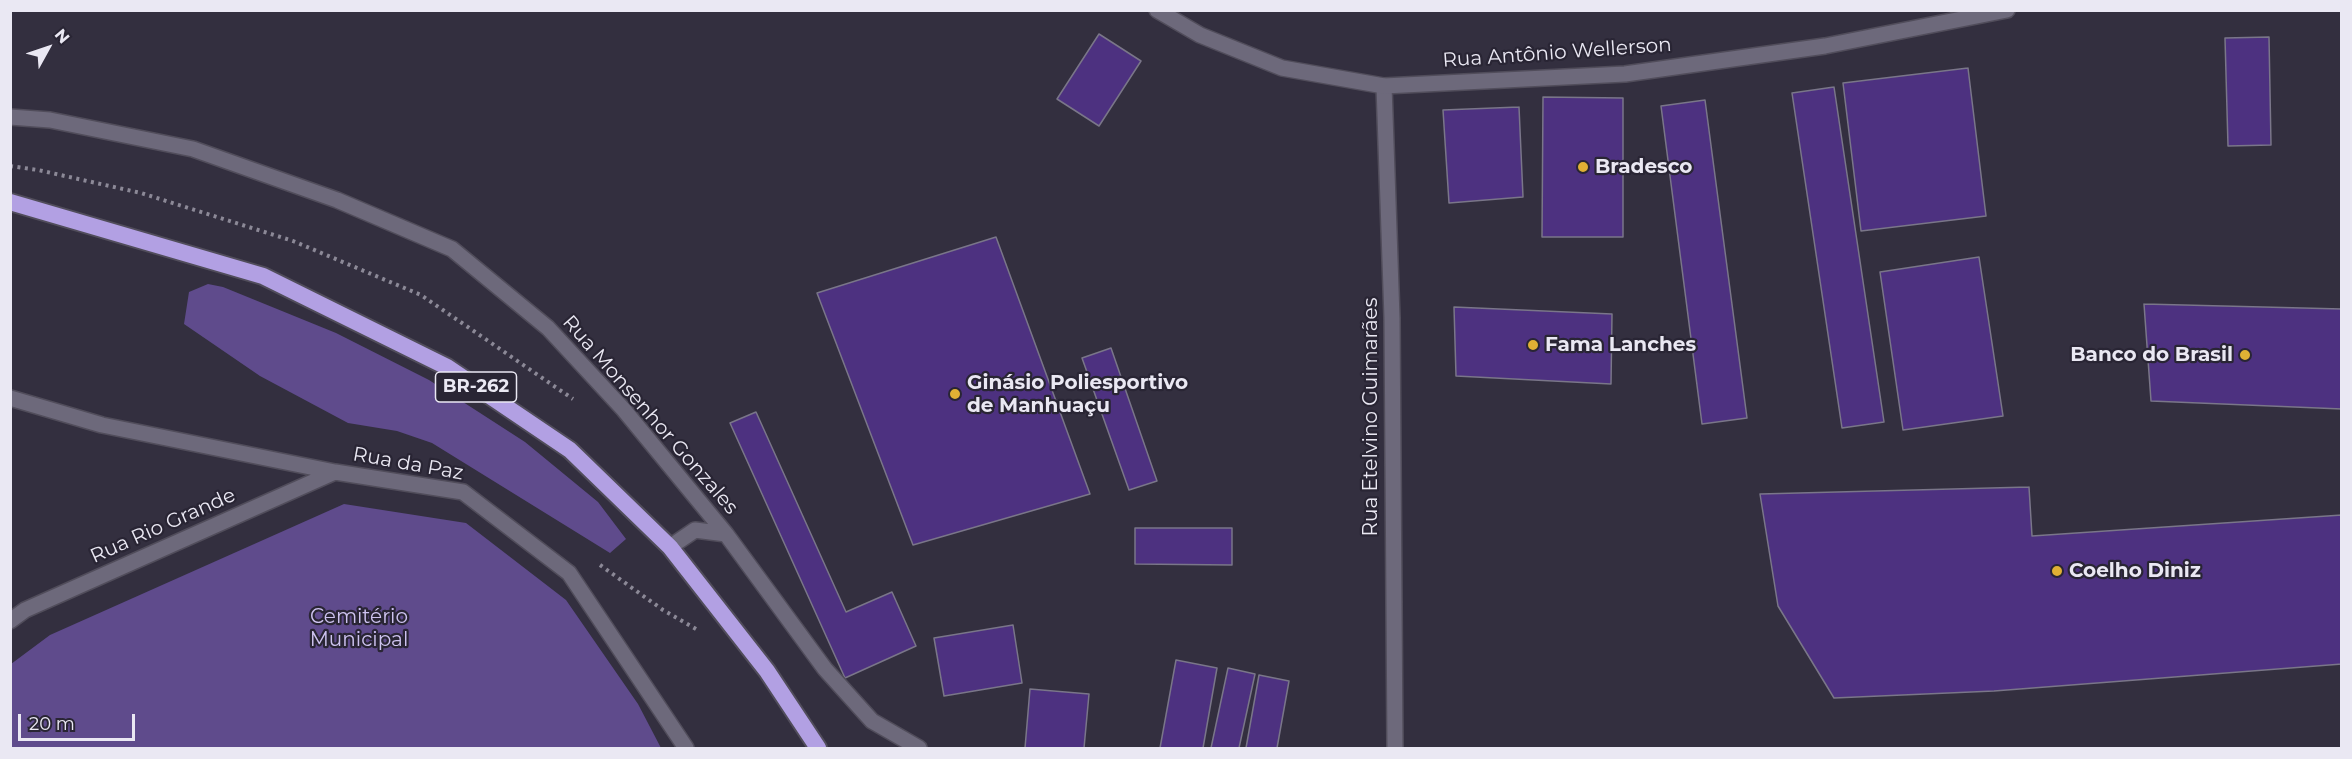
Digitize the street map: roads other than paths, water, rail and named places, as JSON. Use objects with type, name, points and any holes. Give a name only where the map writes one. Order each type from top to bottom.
[{"type":"highway","name":"BR-262","points":[[10,202],[264,276],[447,367],[570,450],[670,547],[767,671],[818,748]]},
{"type":"street","name":"Rua Antônio Wellerson","points":[[1157,10],[1200,35],[1282,68],[1384,86],[1625,74],[1825,46],[2007,10]]},
{"type":"street","name":"Rua Etelvino Guimarães","points":[[1384,86],[1392,318],[1395,748]]},
{"type":"street","name":"Rua Monsenhor Gonzales","points":[[10,117],[50,120],[193,149],[337,200],[452,249],[548,328],[624,410],[726,534],[825,669],[873,720],[919,748]]},
{"type":"street","name":"Rua da Paz","points":[[10,398],[102,425],[335,472],[463,492],[569,573],[686,748]]},
{"type":"street","name":"Rua Rio Grande","points":[[10,621],[25,610],[335,472]]},
{"type":"street","points":[[670,547],[695,530],[726,534]]},
{"type":"place","name":"Bradesco","points":[[1583,167]]},
{"type":"place","name":"Fama Lanches","points":[[1533,345]]},
{"type":"place","name":"Banco do Brasil","points":[[2245,355]]},
{"type":"place","name":"Ginásio Poliesportivo de Manhuaçu","points":[[955,394]]},
{"type":"place","name":"Coelho Diniz","points":[[2057,571]]},
{"type":"park label","name":"Cemitério Municipal","points":[[359,628]]}]
